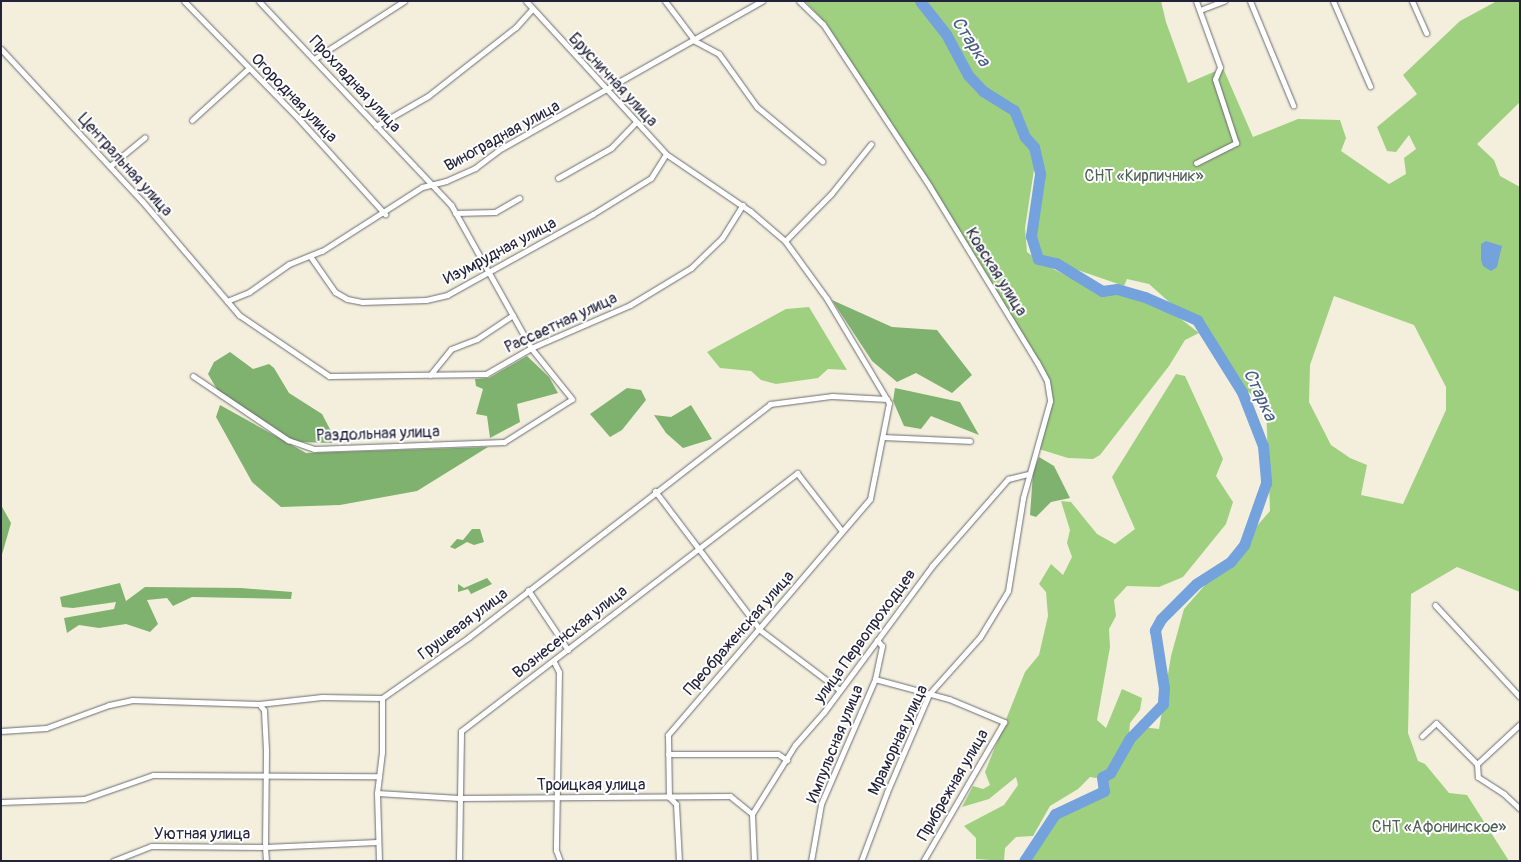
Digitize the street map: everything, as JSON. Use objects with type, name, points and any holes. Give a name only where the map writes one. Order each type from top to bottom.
[{"type":"street","name":"Огородная улица","points":[[184,1],[385,214]]},
{"type":"street","name":"Прохладная улица","points":[[259,1],[432,184],[455,213],[531,348],[572,399]]},
{"type":"street","points":[[314,59],[404,1]]},
{"type":"street","name":"Брусничная улица","points":[[526,1],[635,123],[666,154],[687,171],[743,205],[785,241],[827,299],[887,399]]},
{"type":"street","points":[[664,1],[695,41],[719,54],[756,108],[822,162]]},
{"type":"street","name":"Виноградная улица","points":[[227,301],[249,292],[289,264],[310,256],[385,214],[422,187],[475,168],[502,148],[695,41],[762,1]]},
{"type":"street","name":"Ковская улица","points":[[799,1],[822,24],[920,171],[1046,381],[1050,401],[1028,474],[1008,591]]},
{"type":"street","points":[[1196,1],[1200,10],[1201,21],[1220,67],[1215,79],[1236,143],[1196,163]]},
{"type":"street","points":[[1200,10],[1224,1]]},
{"type":"street","points":[[1250,1],[1293,105]]},
{"type":"street","points":[[1333,1],[1370,86]]},
{"type":"street","points":[[1412,1],[1426,33]]},
{"type":"street","points":[[376,126],[428,96],[516,27],[532,9]]},
{"type":"street","name":"Центральная улица","points":[[1,49],[110,166],[227,301]]},
{"type":"street","points":[[192,120],[249,68]]},
{"type":"street","points":[[558,178],[611,148],[635,123]]},
{"type":"street","points":[[110,166],[145,137]]},
{"type":"street","points":[[785,241],[831,194],[871,144]]},
{"type":"street","name":"Изумрудная улица","points":[[310,256],[335,292],[362,302],[426,300],[447,295],[489,273],[651,178],[666,154]]},
{"type":"street","points":[[455,213],[495,212],[519,198]]},
{"type":"street","name":"Рассветная улица","points":[[227,301],[246,322],[329,376],[486,374],[531,348],[630,305],[691,268],[722,238],[743,205]]},
{"type":"street","points":[[430,375],[451,349],[476,339],[513,315]]},
{"type":"street","name":"Раздольная улица","points":[[193,376],[288,440],[314,449],[504,442],[572,399]]},
{"type":"street","name":"Грушевая улица","points":[[382,698],[528,590],[655,490],[770,404],[832,396],[887,399]]},
{"type":"street","name":"Преображенская улица","points":[[679,861],[676,804],[669,796],[668,735],[760,630],[874,490],[889,414],[887,399]]},
{"type":"street","points":[[885,436],[970,441]]},
{"type":"street","name":"Вознесенская улица","points":[[459,861],[461,731],[554,662],[797,473],[842,531]]},
{"type":"street","name":"улица Первопроходцев","points":[[752,814],[787,760],[838,689],[932,566],[1008,479],[1028,474]]},
{"type":"street","points":[[655,490],[698,550],[760,630],[838,689]]},
{"type":"street","points":[[528,590],[568,650]]},
{"type":"street","name":"Мраморная улица","points":[[861,861],[887,792],[929,694],[980,638],[1008,591]]},
{"type":"street","points":[[1435,605],[1520,697]]},
{"type":"street","name":"Импульсная улица","points":[[812,861],[821,804],[876,679],[882,646],[877,640]]},
{"type":"street","points":[[554,662],[558,672],[556,850],[560,861]]},
{"type":"street","points":[[876,679],[929,694]]},
{"type":"street","name":"Прибрежная улица","points":[[923,861],[1004,722],[929,694]]},
{"type":"street","points":[[1,731],[46,728],[109,705],[132,700],[258,704],[322,697],[382,698],[382,752],[377,793],[379,861]]},
{"type":"street","points":[[258,704],[264,714],[266,861]]},
{"type":"street","points":[[1422,736],[1436,723],[1477,764],[1478,777],[1504,794],[1520,809]]},
{"type":"street","points":[[1477,764],[1520,724]]},
{"type":"street","points":[[668,754],[778,754],[787,760]]},
{"type":"street","points":[[1,802],[70,802],[153,775],[379,776]]},
{"type":"street","name":"Троицкая улица","points":[[377,793],[459,798],[730,796],[738,799],[752,814]]},
{"type":"street","points":[[752,814],[754,861]]},
{"type":"street","name":"Уютная улица","points":[[113,861],[151,846],[265,847],[377,842]]},
{"type":"green space","points":[[805,1],[917,1],[931,21],[945,34],[964,64],[967,75],[983,92],[996,100],[968,75],[965,63],[946,34],[920,1],[1161,1],[1166,22],[1188,83],[1223,68],[1253,137],[1298,119],[1340,120],[1346,138],[1341,151],[1389,184],[1406,174],[1404,158],[1416,149],[1409,135],[1396,152],[1387,151],[1377,127],[1417,94],[1403,75],[1460,21],[1497,1],[1520,1],[1520,102],[1477,144],[1494,160],[1500,176],[1520,187],[1520,592],[1457,567],[1411,594],[1408,733],[1418,761],[1425,764],[1449,793],[1467,795],[1509,861],[1027,861],[1055,814],[1104,791],[1102,777],[1118,763],[1130,738],[1142,727],[1159,729],[1171,656],[1184,609],[1270,511],[1266,406],[1236,382],[1205,334],[1149,284],[1127,279],[1124,286],[1069,267],[1069,273],[1056,263],[1038,259],[1031,236],[1040,174],[1038,157],[1034,147],[1025,137],[1014,110],[1002,103],[1013,111],[1023,137],[1036,157],[1025,228],[1027,252],[1042,263],[1101,294],[1117,292],[1168,309],[1199,333],[1185,340],[1169,366],[1100,455],[1093,459],[1068,458],[1039,449],[1052,402],[1049,379],[926,176],[826,24]],"holes":[[[1334,296],[1414,325],[1446,387],[1446,410],[1403,504],[1361,495],[1367,465],[1350,458],[1331,445],[1309,402],[1310,365]]]},
{"type":"green space","points":[[832,300],[892,327],[937,330],[972,375],[952,393],[916,373],[897,382],[872,361]]},
{"type":"green space","points":[[809,307],[847,370],[828,369],[818,378],[776,384],[761,380],[751,371],[720,368],[707,352],[786,309]]},
{"type":"green space","points":[[230,352],[253,369],[269,364],[274,368],[289,393],[322,414],[332,433],[332,443],[296,442],[218,391],[208,374],[214,362]]},
{"type":"green space","points":[[527,356],[549,377],[558,393],[517,404],[520,422],[490,438],[487,416],[476,414],[483,389],[476,386],[475,379],[489,378]]},
{"type":"green space","points":[[1176,374],[1185,376],[1223,459],[1216,476],[1233,502],[1226,524],[1183,577],[1159,587],[1127,586],[1114,600],[1116,616],[1109,629],[1110,647],[1097,720],[1106,728],[1122,689],[1142,698],[1140,710],[1130,723],[1129,734],[1115,756],[1116,761],[1108,770],[1096,778],[1090,777],[1078,789],[1050,806],[1033,836],[1016,837],[1005,848],[1004,861],[976,859],[976,838],[964,826],[1004,805],[1018,785],[1016,777],[989,799],[962,807],[973,786],[983,789],[990,785],[985,772],[1025,672],[1039,655],[1048,616],[1046,592],[1039,584],[1051,564],[1063,575],[1072,557],[1067,543],[1070,530],[1061,501],[1071,502],[1097,534],[1115,544],[1135,529],[1112,477]]},
{"type":"green space","points":[[627,388],[641,390],[646,400],[622,430],[610,437],[590,414]]},
{"type":"green space","points":[[895,388],[960,402],[979,435],[931,416],[921,429],[904,426],[893,401]]},
{"type":"green space","points":[[220,405],[306,453],[488,447],[417,491],[340,505],[281,507],[252,482],[216,417]]},
{"type":"green space","points":[[691,405],[712,439],[683,448],[666,433],[654,415],[671,417]]},
{"type":"green space","points":[[1039,457],[1054,466],[1070,498],[1051,502],[1036,517],[1030,515],[1033,473]]},
{"type":"green space","points":[[1,505],[11,523],[1,558]]},
{"type":"green space","points":[[472,529],[480,529],[484,542],[474,545],[467,542],[455,549],[450,547],[457,539],[463,540]]},
{"type":"green space","points":[[487,578],[492,584],[471,594],[468,589],[458,592],[458,584],[464,588]]},
{"type":"green space","points":[[120,583],[126,601],[145,587],[241,588],[292,592],[291,599],[192,597],[173,606],[167,598],[147,600],[158,624],[150,632],[126,624],[99,628],[79,625],[67,633],[64,618],[114,609],[116,602],[73,608],[62,607],[60,597]]},
{"type":"water","points":[[1486,241],[1502,246],[1497,267],[1491,271],[1483,266],[1481,260],[1481,244]]},
{"type":"waterway","name":"Старка","points":[[920,1],[946,34],[968,75],[983,91],[1014,110],[1025,137],[1034,147],[1040,174],[1031,236],[1038,259],[1056,263],[1102,291],[1117,289],[1145,297],[1197,320],[1242,392],[1263,446],[1266,483],[1244,545],[1230,562],[1196,584],[1161,619],[1155,630],[1164,688],[1163,704],[1130,738],[1110,773],[1102,777],[1104,791],[1055,814],[1024,861]]},
{"type":"park label","name":"СНТ «Кирпичник»","points":[[1144,176]]},
{"type":"park label","name":"СНТ «Афонинское»","points":[[1439,827]]}]
